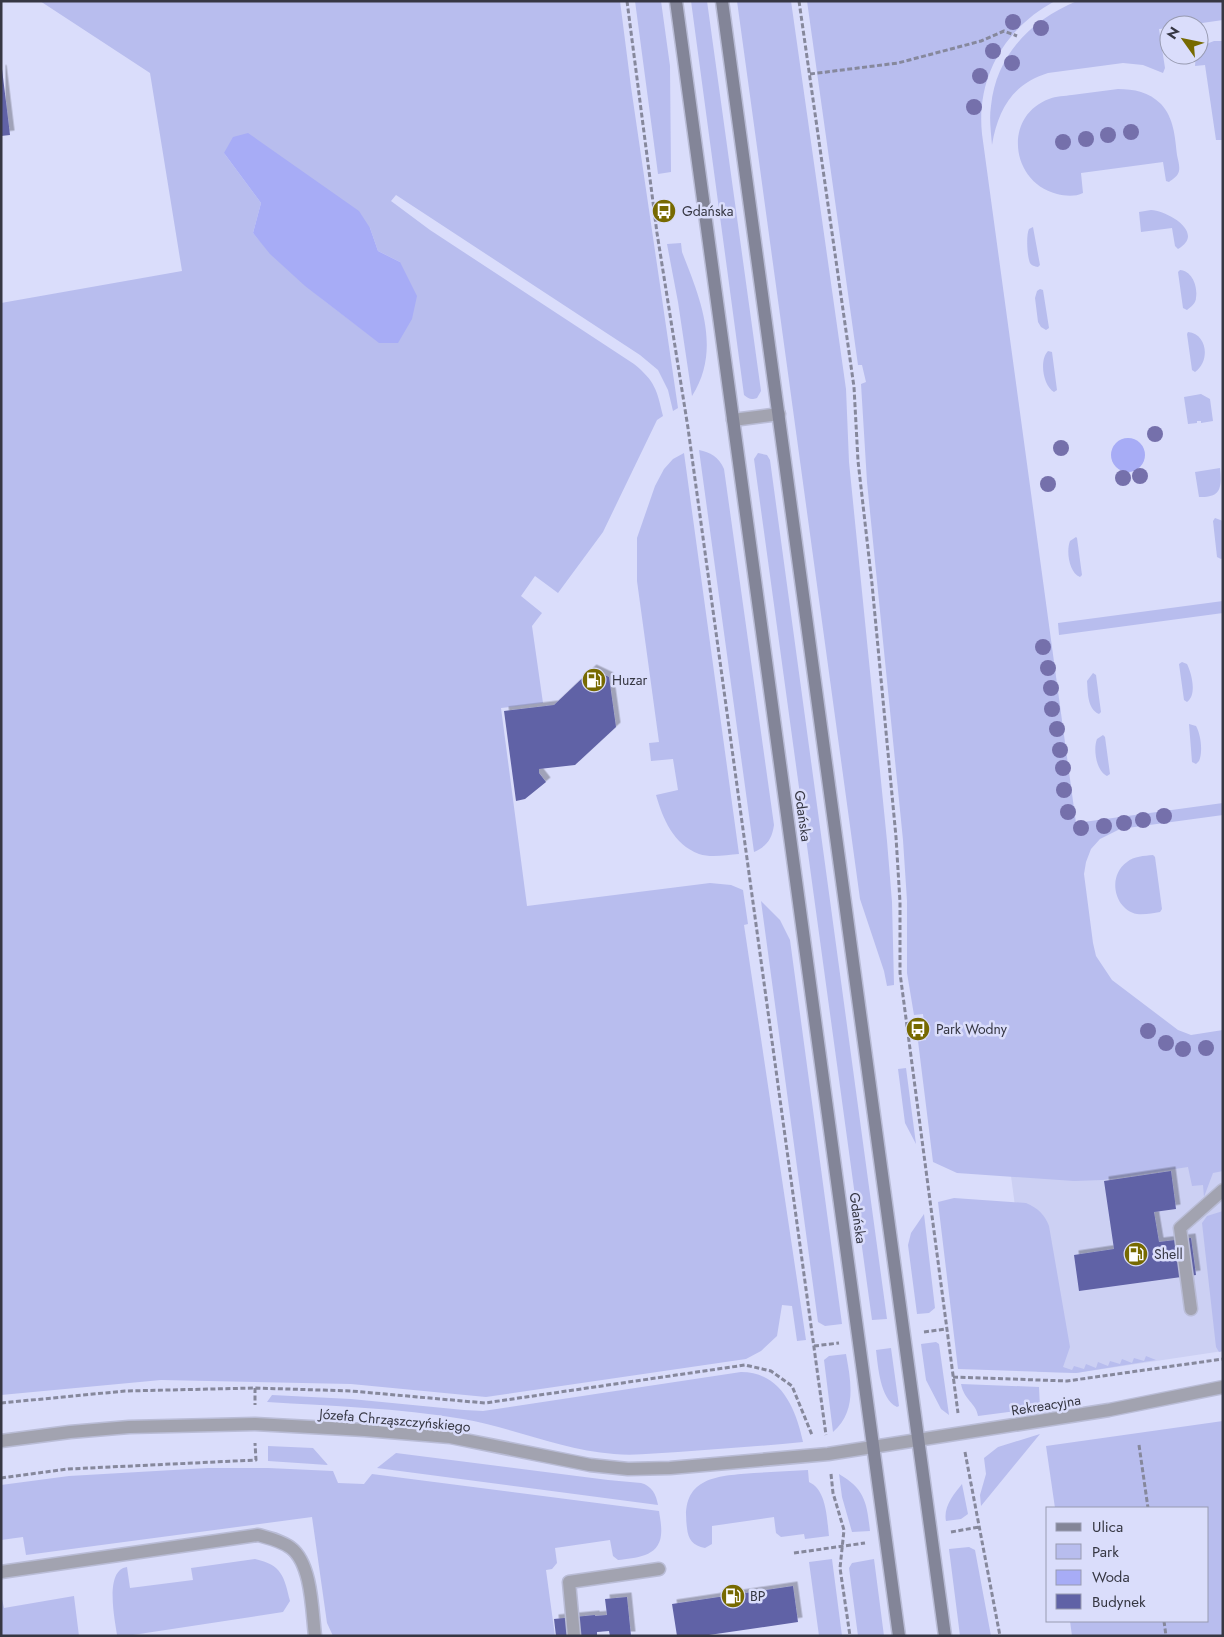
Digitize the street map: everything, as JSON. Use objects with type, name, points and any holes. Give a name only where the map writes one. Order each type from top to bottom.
[{"type":"main road","name":"Gdańska","points":[[676,1],[899,1636]]},
{"type":"main road","points":[[722,1],[945,1636]]},
{"type":"street","points":[[733,420],[779,414]]},
{"type":"street","points":[[1191,1309],[1180,1228],[1223,1190]]},
{"type":"street","name":"Rekreacyjna","points":[[874,1447],[1109,1410],[1223,1386]]},
{"type":"street","name":"Józefa Chrząszczyńskiego","points":[[1,1441],[129,1427],[255,1424],[450,1437],[553,1459],[628,1469],[670,1468],[828,1454],[874,1447]]},
{"type":"street","points":[[1,1572],[258,1535],[291,1548],[301,1562],[307,1575],[316,1636]]},
{"type":"street","points":[[574,1636],[569,1582],[659,1569]]},
{"type":"path","points":[[626,1],[658,233],[688,428],[826,1437]]},
{"type":"path","points":[[800,1],[854,387],[858,461],[873,594],[896,837],[900,902],[900,973],[958,1416]]},
{"type":"path","points":[[810,74],[898,63],[1004,32],[1018,36]]},
{"type":"path","points":[[920,1332],[946,1329]]},
{"type":"path","points":[[814,1346],[845,1342]]},
{"type":"path","points":[[953,1378],[1067,1382],[1223,1359]]},
{"type":"path","points":[[1,1403],[125,1391],[254,1388],[351,1391],[485,1403],[745,1365],[770,1371],[792,1386],[815,1442],[828,1454]]},
{"type":"path","points":[[254,1388],[255,1404]]},
{"type":"path","points":[[1,1478],[68,1469],[256,1460],[255,1445]]},
{"type":"path","points":[[1139,1445],[1148,1507]]},
{"type":"path","points":[[830,1470],[833,1493],[844,1530],[840,1568],[850,1636]]},
{"type":"path","points":[[969,1474],[1000,1636]]},
{"type":"path","points":[[948,1532],[979,1527]]},
{"type":"path","points":[[794,1553],[871,1542]]},
{"type":"path","points":[[1164,1622],[1166,1636]]},
{"type":"shaded area","points":[[1223,1146],[1223,1351],[1076,1373],[1037,1372],[1011,1176]]},
{"type":"green space","points":[[40,1],[620,1],[678,408],[673,411],[668,390],[658,370],[640,355],[396,195],[391,201],[430,230],[634,364],[651,381],[657,393],[663,416],[657,420],[603,532],[558,593],[535,576],[521,596],[542,613],[532,626],[543,703],[501,708],[527,906],[710,883],[731,885],[743,890],[748,924],[744,925],[806,1340],[797,1341],[792,1306],[782,1305],[777,1336],[761,1351],[746,1359],[486,1397],[351,1384],[161,1380],[1,1395],[1,303],[182,271],[150,73]],"holes":[[[224,153],[370,228],[378,251],[400,262],[379,342],[297,278],[253,233],[261,203]]]},
{"type":"green space","points":[[635,1],[661,1],[670,66],[671,172],[658,174]]},
{"type":"green space","points":[[691,1],[707,1],[761,391],[757,398],[753,399],[744,395]]},
{"type":"green space","points":[[737,1],[791,1],[846,389],[849,462],[892,902],[894,985],[887,986],[884,971],[860,899]]},
{"type":"green space","points":[[807,1],[1055,1],[1037,12],[1022,25],[1008,40],[998,56],[989,74],[984,93],[981,113],[982,134],[1076,823],[1223,803],[1223,815],[1120,829],[1100,839],[1091,849],[1084,874],[1096,956],[1112,980],[1178,1030],[1191,1035],[1223,1030],[1223,1171],[1213,1173],[1204,1197],[1203,1185],[1192,1186],[1188,1167],[1103,1180],[1074,1181],[957,1173],[933,1162],[918,1041],[926,1040],[923,1014],[914,1015],[907,973],[907,901],[903,840],[867,482],[861,384],[866,382],[862,365],[858,365]]},
{"type":"green space","points":[[1077,1],[1223,1],[1223,20],[1209,22],[1209,15],[1159,15],[1159,65],[1165,65],[1163,73],[1143,65],[1123,63],[1048,73],[1036,78],[1016,91],[1009,100],[998,121],[992,145],[990,116],[994,88],[1008,55],[1031,29],[1060,9]]},
{"type":"green space","points":[[1223,41],[1223,140],[1216,140],[1205,65],[1209,65],[1209,43]]},
{"type":"green space","points":[[1118,89],[1146,94],[1161,104],[1169,115],[1179,167],[1176,176],[1169,182],[1166,181],[1163,162],[1081,173],[1083,193],[1077,195],[1060,195],[1041,187],[1029,176],[1022,163],[1018,148],[1019,133],[1024,119],[1034,107],[1052,98]]},
{"type":"green space","points":[[1151,210],[1166,214],[1181,224],[1188,236],[1186,243],[1178,249],[1175,246],[1172,228],[1141,232],[1139,212]]},
{"type":"green space","points":[[1033,227],[1040,265],[1038,267],[1031,264],[1028,256],[1028,232]]},
{"type":"green space","points":[[681,243],[682,252],[701,305],[707,342],[706,360],[701,378],[692,396],[667,244]]},
{"type":"green space","points":[[1180,270],[1191,276],[1196,289],[1195,302],[1187,310],[1183,308],[1178,272]]},
{"type":"green space","points":[[1043,290],[1049,328],[1046,330],[1038,322],[1035,298],[1037,291]]},
{"type":"green space","points":[[1188,332],[1200,338],[1205,349],[1203,362],[1195,372],[1192,370]]},
{"type":"green space","points":[[1048,351],[1052,352],[1057,390],[1054,392],[1047,384],[1044,373],[1044,360]]},
{"type":"green space","points":[[1201,394],[1210,399],[1213,421],[1201,423],[1201,421],[1197,421],[1197,423],[1188,424],[1184,397]]},
{"type":"green space","points":[[699,450],[714,456],[720,461],[724,469],[774,825],[768,842],[754,852]]},
{"type":"green space","points":[[684,453],[739,854],[704,855],[690,850],[682,844],[670,830],[656,795],[678,790],[673,759],[651,761],[649,743],[659,742],[637,581],[637,538],[655,486],[664,469],[673,459]]},
{"type":"green space","points":[[758,453],[767,455],[770,460],[887,1319],[872,1320],[754,459]]},
{"type":"green space","points":[[1220,468],[1221,481],[1216,494],[1199,497],[1195,472]]},
{"type":"green space","points":[[1215,518],[1223,521],[1223,558],[1221,559],[1217,557],[1213,521]]},
{"type":"green space","points":[[1076,537],[1082,575],[1080,577],[1073,571],[1069,556],[1070,541]]},
{"type":"green space","points":[[1223,601],[1223,613],[1059,635],[1058,623]]},
{"type":"green space","points":[[1182,662],[1187,664],[1193,684],[1192,695],[1187,702],[1184,700],[1179,664]]},
{"type":"green space","points":[[1093,673],[1096,675],[1101,712],[1099,714],[1092,708],[1088,695],[1087,681]]},
{"type":"green space","points":[[1189,724],[1196,726],[1200,739],[1200,757],[1196,764],[1192,762]]},
{"type":"green space","points":[[1103,735],[1105,737],[1110,774],[1107,776],[1100,770],[1096,754],[1097,739]]},
{"type":"green space","points":[[1153,855],[1155,857],[1162,909],[1160,912],[1137,914],[1129,911],[1118,899],[1115,883],[1117,875],[1121,868],[1130,860]]},
{"type":"green space","points":[[761,901],[780,920],[790,940],[842,1324],[825,1326],[818,1322]]},
{"type":"green space","points":[[906,1068],[916,1144],[905,1123],[898,1069]]},
{"type":"green space","points":[[954,1198],[1026,1203],[1034,1207],[1045,1218],[1049,1226],[1070,1347],[1063,1367],[1072,1370],[1074,1366],[1084,1369],[1086,1364],[1096,1368],[1098,1362],[1108,1366],[1110,1361],[1120,1364],[1122,1359],[1132,1363],[1134,1358],[1144,1361],[1146,1356],[1156,1360],[1076,1373],[958,1369],[938,1202]]},
{"type":"green space","points":[[1223,1211],[1223,1351],[1219,1352],[1216,1347],[1202,1223],[1207,1216]]},
{"type":"green space","points":[[924,1214],[935,1308],[929,1313],[917,1314],[908,1245],[911,1233]]},
{"type":"green space","points":[[936,1342],[939,1344],[949,1415],[941,1409],[926,1380],[921,1344]]},
{"type":"green space","points":[[891,1348],[899,1406],[897,1407],[891,1403],[883,1390],[876,1350]]},
{"type":"green space","points":[[846,1354],[850,1385],[849,1405],[841,1424],[833,1432],[824,1360],[829,1356]]},
{"type":"green space","points":[[741,1372],[767,1378],[776,1385],[791,1405],[803,1442],[646,1454],[614,1454],[557,1444],[482,1423],[439,1415],[267,1402],[272,1395],[351,1399],[483,1411]]},
{"type":"green space","points":[[961,1384],[1039,1387],[1040,1408],[978,1416]]},
{"type":"green space","points":[[1223,1421],[1223,1636],[1072,1636],[1070,1622],[1209,1622],[1209,1507],[1055,1507],[1046,1446]]},
{"type":"green space","points":[[1040,1434],[981,1506],[980,1495],[986,1474],[984,1458],[998,1447]]},
{"type":"green space","points":[[268,1446],[313,1448],[328,1465],[268,1461]]},
{"type":"green space","points":[[396,1453],[641,1483],[653,1491],[658,1505],[377,1468]]},
{"type":"green space","points":[[208,1468],[333,1471],[338,1483],[364,1484],[372,1474],[659,1511],[661,1535],[656,1548],[651,1552],[639,1557],[618,1560],[613,1556],[610,1540],[555,1548],[557,1563],[552,1569],[546,1570],[555,1636],[333,1636],[327,1623],[312,1517],[26,1555],[23,1537],[1,1540],[1,1485],[69,1476]]},
{"type":"green space","points":[[808,1470],[809,1482],[815,1486],[823,1498],[829,1536],[805,1539],[804,1534],[781,1537],[776,1533],[774,1517],[712,1526],[712,1544],[705,1548],[697,1546],[690,1539],[686,1511],[689,1498],[695,1489],[704,1482],[727,1476]]},
{"type":"green space","points":[[839,1474],[854,1485],[863,1498],[868,1512],[870,1531],[852,1532],[842,1497]]},
{"type":"green space","points":[[962,1484],[968,1514],[961,1519],[946,1521],[945,1516],[948,1506]]},
{"type":"green space","points":[[969,1547],[975,1550],[991,1636],[960,1636],[949,1549]]},
{"type":"green space","points":[[255,1559],[276,1568],[283,1578],[290,1601],[283,1612],[126,1636],[117,1635],[113,1608],[113,1586],[115,1577],[120,1570],[127,1567],[130,1588],[193,1580],[191,1568]]},
{"type":"green space","points":[[832,1559],[842,1636],[819,1636],[809,1562]]},
{"type":"green space","points":[[874,1559],[884,1636],[858,1636],[849,1568],[852,1563]]},
{"type":"green space","points":[[1,1595],[4,1608],[74,1596],[79,1636],[1,1636]]},
{"type":"water","points":[[248,133],[359,211],[370,228],[378,251],[400,262],[417,296],[412,319],[398,343],[379,343],[305,286],[270,254],[253,233],[261,203],[224,153],[233,137]]},
{"type":"water","points":[[1128,438],[1140,443],[1145,455],[1140,467],[1128,472],[1116,467],[1111,455],[1116,443]]},
{"type":"building","points":[[1,70],[10,135],[1,136]]},
{"type":"building","points":[[592,669],[609,677],[616,727],[575,765],[539,769],[539,773],[546,782],[525,799],[516,801],[504,711],[554,705]]},
{"type":"building","points":[[1171,1171],[1176,1209],[1154,1212],[1159,1242],[1191,1238],[1196,1275],[1079,1291],[1074,1255],[1114,1249],[1104,1181]]},
{"type":"building","points":[[793,1586],[798,1622],[702,1636],[677,1636],[672,1604]]},
{"type":"building","points":[[627,1597],[631,1636],[610,1636],[609,1631],[597,1632],[597,1636],[556,1636],[554,1619],[607,1615],[605,1599]]},
{"type":"place","name":"Gdańska","points":[[664,211]]},
{"type":"place","name":"Huzar","points":[[594,680]]},
{"type":"place","name":"Park Wodny","points":[[918,1029]]},
{"type":"place","name":"Shell","points":[[1136,1254]]},
{"type":"place","name":"BP","points":[[733,1596]]}]
